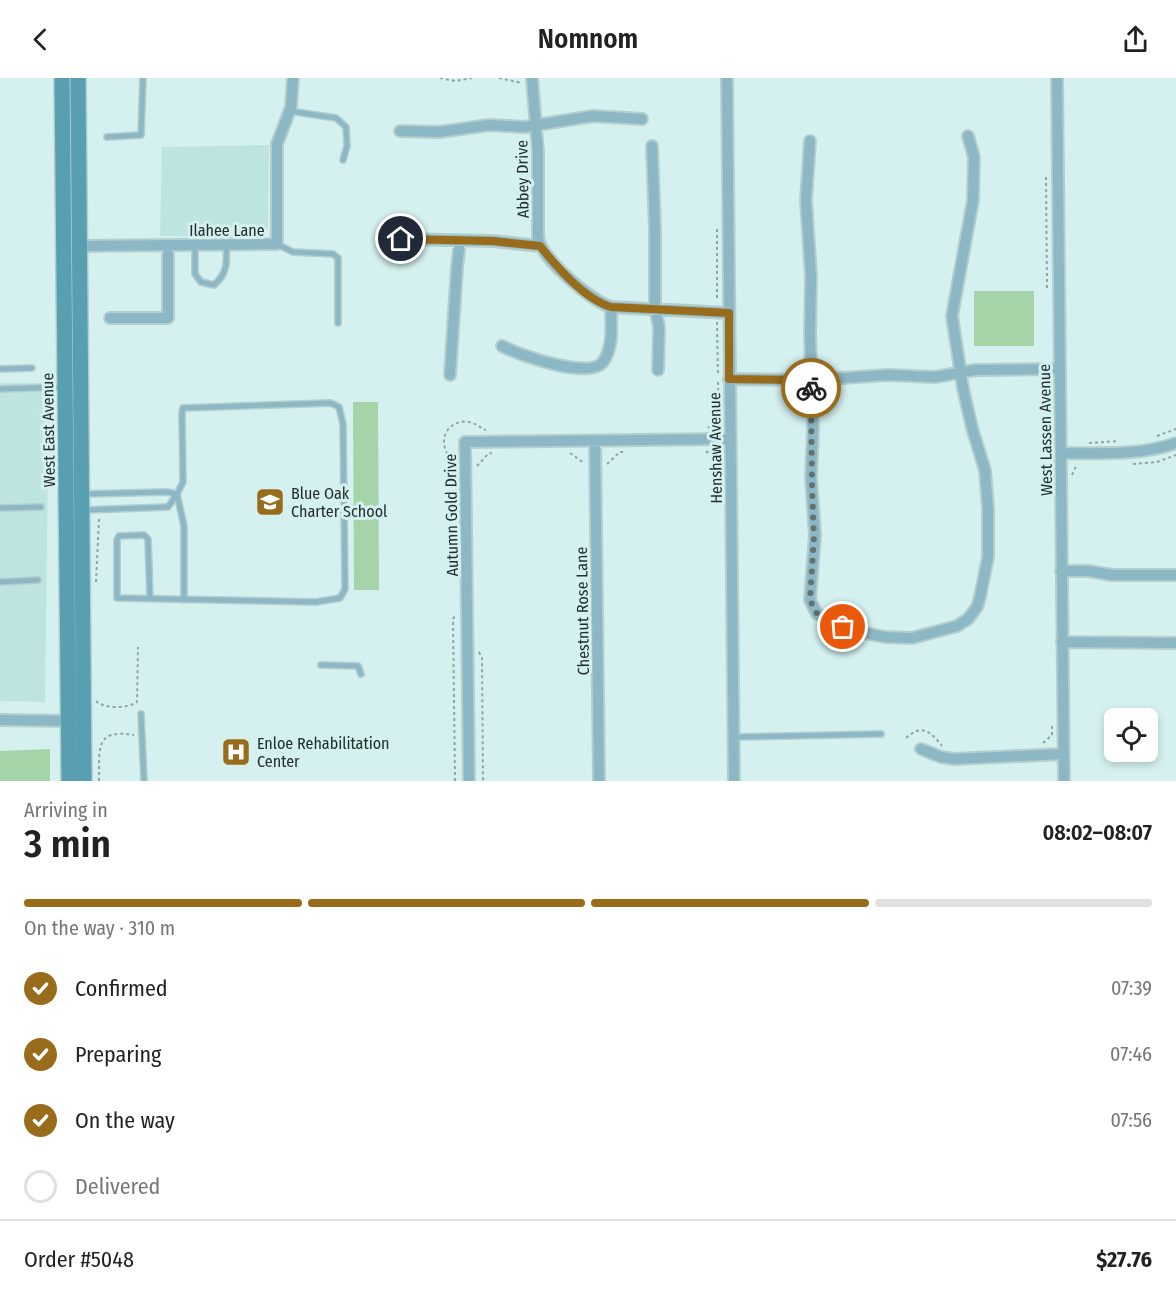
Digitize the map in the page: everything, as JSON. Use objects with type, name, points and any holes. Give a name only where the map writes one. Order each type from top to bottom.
[{"type":"main road","name":"West East Avenue","points":[[62,78],[69,781]]},
{"type":"main road","name":"West East Avenue","points":[[78,78],[84,781]]},
{"type":"street","name":"Ilahee Lane","points":[[80,246],[277,244],[276,150],[293,98],[293,78]]},
{"type":"street","name":"Henshaw Avenue","points":[[728,78],[734,781]]},
{"type":"street","name":"West Lassen Avenue","points":[[1057,78],[1064,781]]},
{"type":"street","name":"Abbey Drive","points":[[527,81],[536,124],[540,246]]},
{"type":"street","points":[[400,131],[439,132],[489,125],[521,127],[593,116],[642,119]]},
{"type":"street","points":[[810,141],[806,200],[811,276],[813,430],[814,536],[809,594],[811,606],[821,616],[850,630],[885,637],[912,638],[957,626],[968,619],[977,607],[986,573],[989,526],[985,470],[972,428],[960,372],[952,316],[973,200],[974,157],[968,136]]},
{"type":"street","points":[[652,146],[658,370]]},
{"type":"street","points":[[401,239],[492,241],[540,246],[558,267],[587,294],[611,307],[729,313]]},
{"type":"street","points":[[450,375],[456,267],[460,241]]},
{"type":"street","points":[[110,318],[168,318],[168,245]]},
{"type":"street","points":[[502,346],[532,359],[595,368],[603,362],[608,351],[611,307]]},
{"type":"street","points":[[729,379],[811,380],[876,375],[935,377],[975,370],[1059,369]]},
{"type":"street","name":"Autumn Gold Drive","points":[[469,781],[465,442],[730,439]]},
{"type":"street","name":"Chestnut Rose Lane","points":[[595,441],[599,781]]},
{"type":"street","points":[[1061,453],[1140,452],[1176,443]]},
{"type":"street","points":[[1061,571],[1112,575],[1176,575]]},
{"type":"street","points":[[1062,642],[1176,643]]},
{"type":"street","points":[[0,720],[84,721]]},
{"type":"street","points":[[921,749],[947,758],[1063,754]]},
{"type":"lane","points":[[107,137],[141,135],[143,78]]},
{"type":"lane","points":[[289,111],[336,117],[346,126],[347,146],[343,160]]},
{"type":"lane","points":[[195,245],[195,274],[201,282],[213,285],[222,278],[227,266],[226,244]]},
{"type":"lane","points":[[277,244],[293,252],[333,254],[338,258],[338,323]]},
{"type":"lane","points":[[0,369],[32,368]]},
{"type":"lane","points":[[0,389],[65,387]]},
{"type":"lane","points":[[66,503],[168,507],[183,482],[183,408],[331,403],[339,407],[343,424],[345,577],[345,589],[340,598],[316,602],[184,600],[150,599],[117,598],[118,536],[144,535],[148,539],[150,599]]},
{"type":"lane","points":[[66,503],[167,492],[177,494]]},
{"type":"lane","points":[[177,494],[184,526],[184,600]]},
{"type":"lane","points":[[0,508],[41,507]]},
{"type":"lane","points":[[0,582],[38,580]]},
{"type":"lane","points":[[321,665],[358,666],[361,674]]},
{"type":"lane","points":[[141,714],[144,781]]},
{"type":"lane","points":[[734,737],[881,734]]},
{"type":"path","points":[[440,78],[455,81],[472,78]]},
{"type":"path","points":[[499,78],[527,81]]},
{"type":"path","points":[[1046,169],[1047,296]]},
{"type":"path","points":[[1150,439],[1176,429]]},
{"type":"path","points":[[1086,445],[1091,441],[1120,441]]},
{"type":"path","points":[[700,451],[708,451],[719,463],[719,472]]},
{"type":"path","points":[[606,466],[607,462],[620,452],[624,452]]},
{"type":"path","points":[[477,468],[477,465],[491,453]]},
{"type":"path","points":[[560,453],[572,453],[584,462],[584,471]]},
{"type":"path","points":[[95,585],[99,519]]},
{"type":"path","points":[[93,697],[99,704],[105,706],[130,706],[137,702],[138,647]]},
{"type":"path","points":[[479,651],[482,658],[483,781]]},
{"type":"path","points":[[1035,745],[1043,744],[1052,735],[1052,723]]},
{"type":"path","points":[[906,738],[916,731],[925,731],[932,734],[941,745],[947,747]]},
{"type":"path","points":[[99,781],[99,746],[102,738],[112,734],[133,734],[138,739]]},
{"type":"shaded area","points":[[269,145],[268,228],[258,238],[160,236],[162,147]]},
{"type":"shaded area","points":[[0,383],[49,383],[45,702],[0,701]]},
{"type":"green space","points":[[974,291],[1034,291],[1034,346],[974,346]]},
{"type":"green space","points":[[353,402],[378,402],[379,590],[354,590]]},
{"type":"green space","points":[[50,749],[50,781],[0,781],[0,751]]},
{"type":"way so far","points":[[811,388],[814,547],[809,594],[811,606],[817,614],[843,627]]},
{"type":"place","name":"Blue Oak Charter School","points":[[270,502]]},
{"type":"place","name":"Enloe Rehabilitation Center","points":[[236,752]]},
{"type":"route","points":[[401,239],[479,240],[540,246],[558,267],[587,294],[605,305],[729,313],[729,379],[811,380],[811,388]]}]
